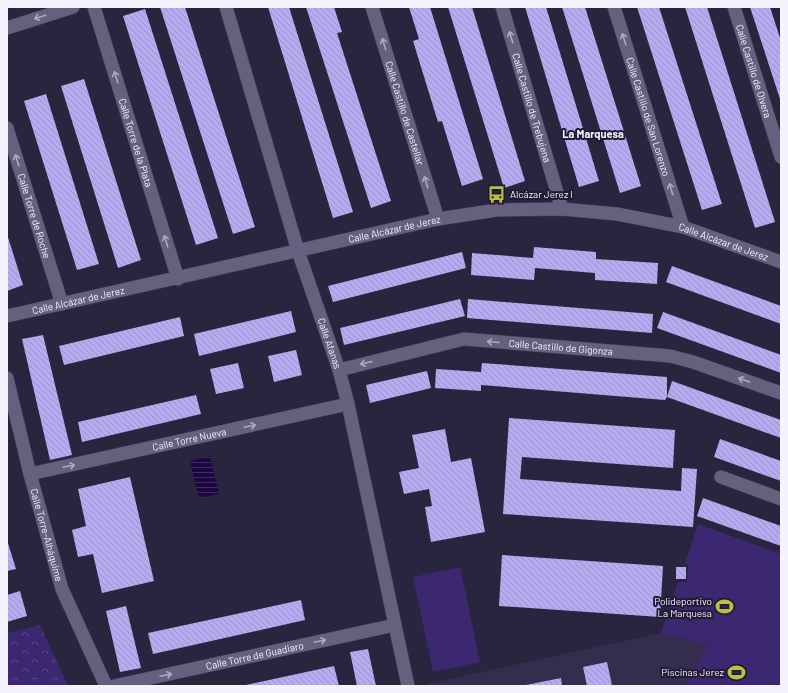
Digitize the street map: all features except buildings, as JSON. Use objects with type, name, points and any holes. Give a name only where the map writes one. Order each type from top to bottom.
[{"type":"street","points":[[7,28],[73,7]]},
{"type":"street","name":"Calle Torre de la Plata","points":[[94,7],[178,279]]},
{"type":"street","name":"Calle Afanas","points":[[226,7],[298,251],[339,370],[348,404],[408,686]]},
{"type":"street","name":"Calle Castillo de Castellar","points":[[372,7],[438,219]]},
{"type":"street","name":"Calle Castillo de Trebujena","points":[[502,7],[562,209]]},
{"type":"street","name":"Calle Castillo de San Lorenzo","points":[[614,7],[683,227]]},
{"type":"street","name":"Calle Castillo de Olvera","points":[[734,7],[781,157]]},
{"type":"street","name":"Calle Torre de Roche","points":[[7,128],[62,304]]},
{"type":"street","name":"Calle Alcázar de Jerez","points":[[7,316],[178,279],[438,219],[497,210],[562,209],[617,214],[683,227],[781,262]]},
{"type":"street","name":"Calle Castillo de Gigonza","points":[[339,370],[464,339],[670,356],[693,362],[781,393]]},
{"type":"street","name":"Calle Torre-Alháquime","points":[[7,378],[30,474],[62,589],[106,686]]},
{"type":"street","name":"Calle Torre Nueva","points":[[30,474],[348,404]]},
{"type":"street","points":[[721,477],[781,499]]},
{"type":"street","name":"Calle Torre de Guadiaro","points":[[114,686],[395,625]]},
{"type":"shaded area","points":[[210,456],[219,494],[199,499],[190,461]]},
{"type":"shaded area","points":[[661,633],[709,645],[686,686],[428,686],[427,684]]},
{"type":"green space","name":"Polideportivo La Marquesa","points":[[698,524],[781,554],[781,686],[686,686],[708,645],[661,633],[678,582],[687,582],[688,564],[685,564]]},
{"type":"green space","points":[[460,567],[480,662],[433,672],[413,577]]},
{"type":"green space","points":[[40,625],[68,686],[7,686],[7,633]]},
{"type":"place","name":"Alcázar Jerez I","points":[[497,194]]},
{"type":"place","name":"Polideportivo La Marquesa","points":[[725,607]]},
{"type":"place","name":"Piscinas Jerez","points":[[737,672]]},
{"type":"district","name":"La Marquesa","points":[[593,133]]}]
